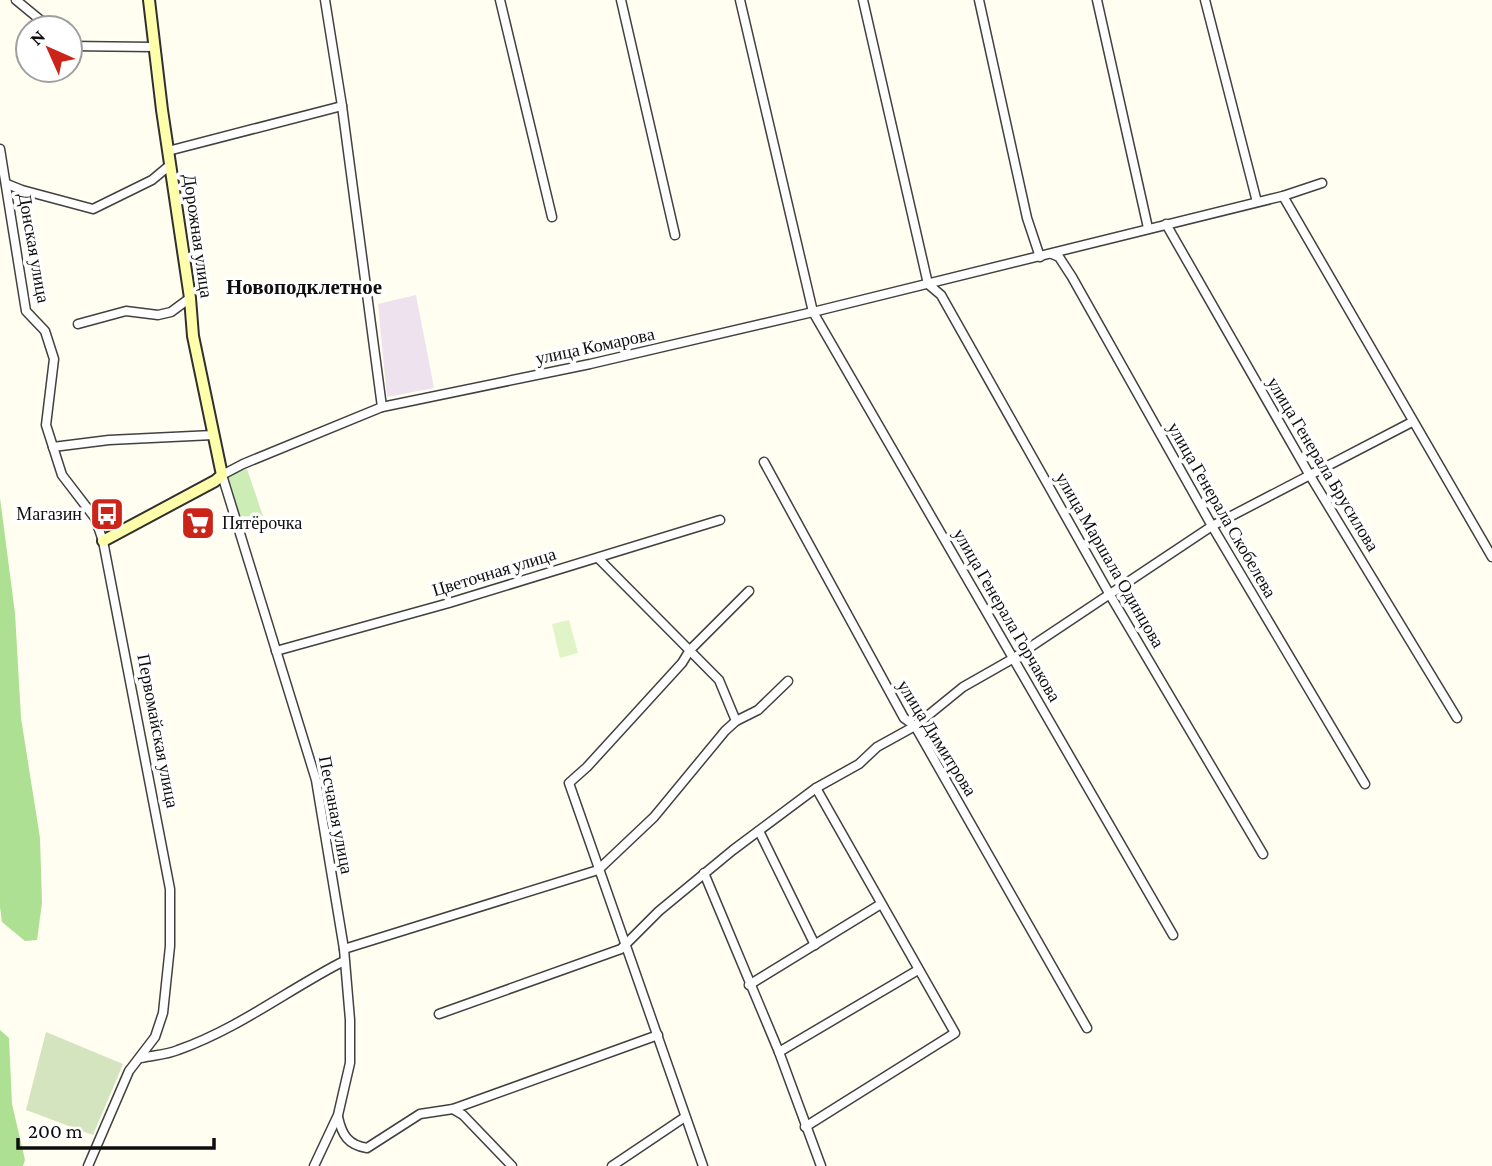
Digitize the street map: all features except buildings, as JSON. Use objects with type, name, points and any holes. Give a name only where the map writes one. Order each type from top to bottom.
[{"type":"street","points":[[16,0],[33,14]]},
{"type":"street","name":"Дорожная улица","points":[[149,0],[153,47],[190,298],[193,336],[222,475]]},
{"type":"street","points":[[325,0],[342,106],[382,407]]},
{"type":"street","points":[[500,0],[552,217]]},
{"type":"street","points":[[621,0],[675,235]]},
{"type":"street","points":[[740,0],[813,312]]},
{"type":"street","points":[[863,0],[928,284]]},
{"type":"street","points":[[979,0],[1027,218],[1040,257]]},
{"type":"street","points":[[1097,0],[1148,228]]},
{"type":"street","points":[[1205,0],[1257,202]]},
{"type":"street","points":[[84,46],[153,47]]},
{"type":"street","points":[[168,151],[342,106]]},
{"type":"street","name":"Донская улица","points":[[0,149],[26,311],[46,331],[54,359],[46,425],[61,475],[95,518],[103,541]]},
{"type":"street","points":[[7,184],[93,209],[152,180],[170,165]]},
{"type":"street","name":"улица Комарова","points":[[222,475],[382,407],[590,364],[813,312],[1052,254],[1322,183]]},
{"type":"street","points":[[1283,195],[1492,557]]},
{"type":"street","name":"улица Генерала Брусилова","points":[[1166,225],[1309,474],[1457,718]]},
{"type":"street","name":"улица Генерала Скобелева","points":[[1052,254],[1059,257],[1072,276],[1212,526],[1365,784]]},
{"type":"street","name":"улица Маршала Одинцова","points":[[928,284],[941,295],[1110,595],[1262,854]]},
{"type":"street","points":[[78,324],[127,311],[158,315],[171,312],[190,298]]},
{"type":"street","name":"улица Генерала Горчакова","points":[[813,312],[1174,935]]},
{"type":"street","points":[[439,1014],[621,949],[659,911],[704,873],[816,788],[859,764],[877,747],[915,726],[963,687],[1014,658],[1212,526],[1412,422]]},
{"type":"street","points":[[53,447],[109,440],[213,435]]},
{"type":"street","name":"улица Димитрова","points":[[764,462],[904,718],[915,726],[1087,1028]]},
{"type":"street","points":[[103,541],[222,475]]},
{"type":"street","name":"Песчаная улица","points":[[222,475],[316,780],[344,949],[350,1020],[350,1063],[338,1115],[314,1166]]},
{"type":"street","name":"Цветочная улица","points":[[276,651],[449,603],[720,520]]},
{"type":"street","name":"Первомайская улица","points":[[88,1166],[125,1081],[155,1037],[163,1013],[170,946],[170,889],[103,541]]},
{"type":"street","points":[[598,558],[722,684],[736,721]]},
{"type":"street","points":[[703,1166],[569,783],[587,767],[682,663],[690,650],[749,591]]},
{"type":"street","points":[[344,949],[598,870],[654,817],[692,774],[705,753],[736,721],[758,710],[788,681]]},
{"type":"street","points":[[806,1127],[956,1034],[816,788]]},
{"type":"street","points":[[759,831],[815,945]]},
{"type":"street","points":[[704,873],[779,1052],[821,1166]]},
{"type":"street","points":[[749,985],[881,904]]},
{"type":"street","points":[[141,1058],[180,1050],[274,1003],[344,961]]},
{"type":"street","points":[[779,1052],[918,970]]},
{"type":"street","points":[[338,1115],[340,1126],[349,1141],[355,1146],[367,1148],[420,1114],[453,1109],[658,1035]]},
{"type":"street","points":[[453,1109],[463,1115],[512,1166]]},
{"type":"street","points":[[612,1166],[685,1117]]},
{"type":"shaded area","points":[[416,295],[434,388],[387,397],[378,304]]},
{"type":"green space","points":[[247,469],[263,516],[242,523],[227,476]]},
{"type":"green space","points":[[0,498],[15,613],[21,718],[40,838],[42,903],[37,940],[25,941],[2,922],[0,907]]},
{"type":"green space","points":[[569,620],[578,653],[560,658],[552,624]]},
{"type":"green space","points":[[0,1030],[9,1038],[12,1104],[25,1160],[23,1166],[0,1166]]},
{"type":"green space","points":[[46,1032],[123,1064],[93,1135],[26,1110]]},
{"type":"place","name":"Магазин","points":[[107,514]]},
{"type":"place","name":"Пятёрочка","points":[[198,523]]},
{"type":"district","name":"Новоподклетное","points":[[304,287]]}]
